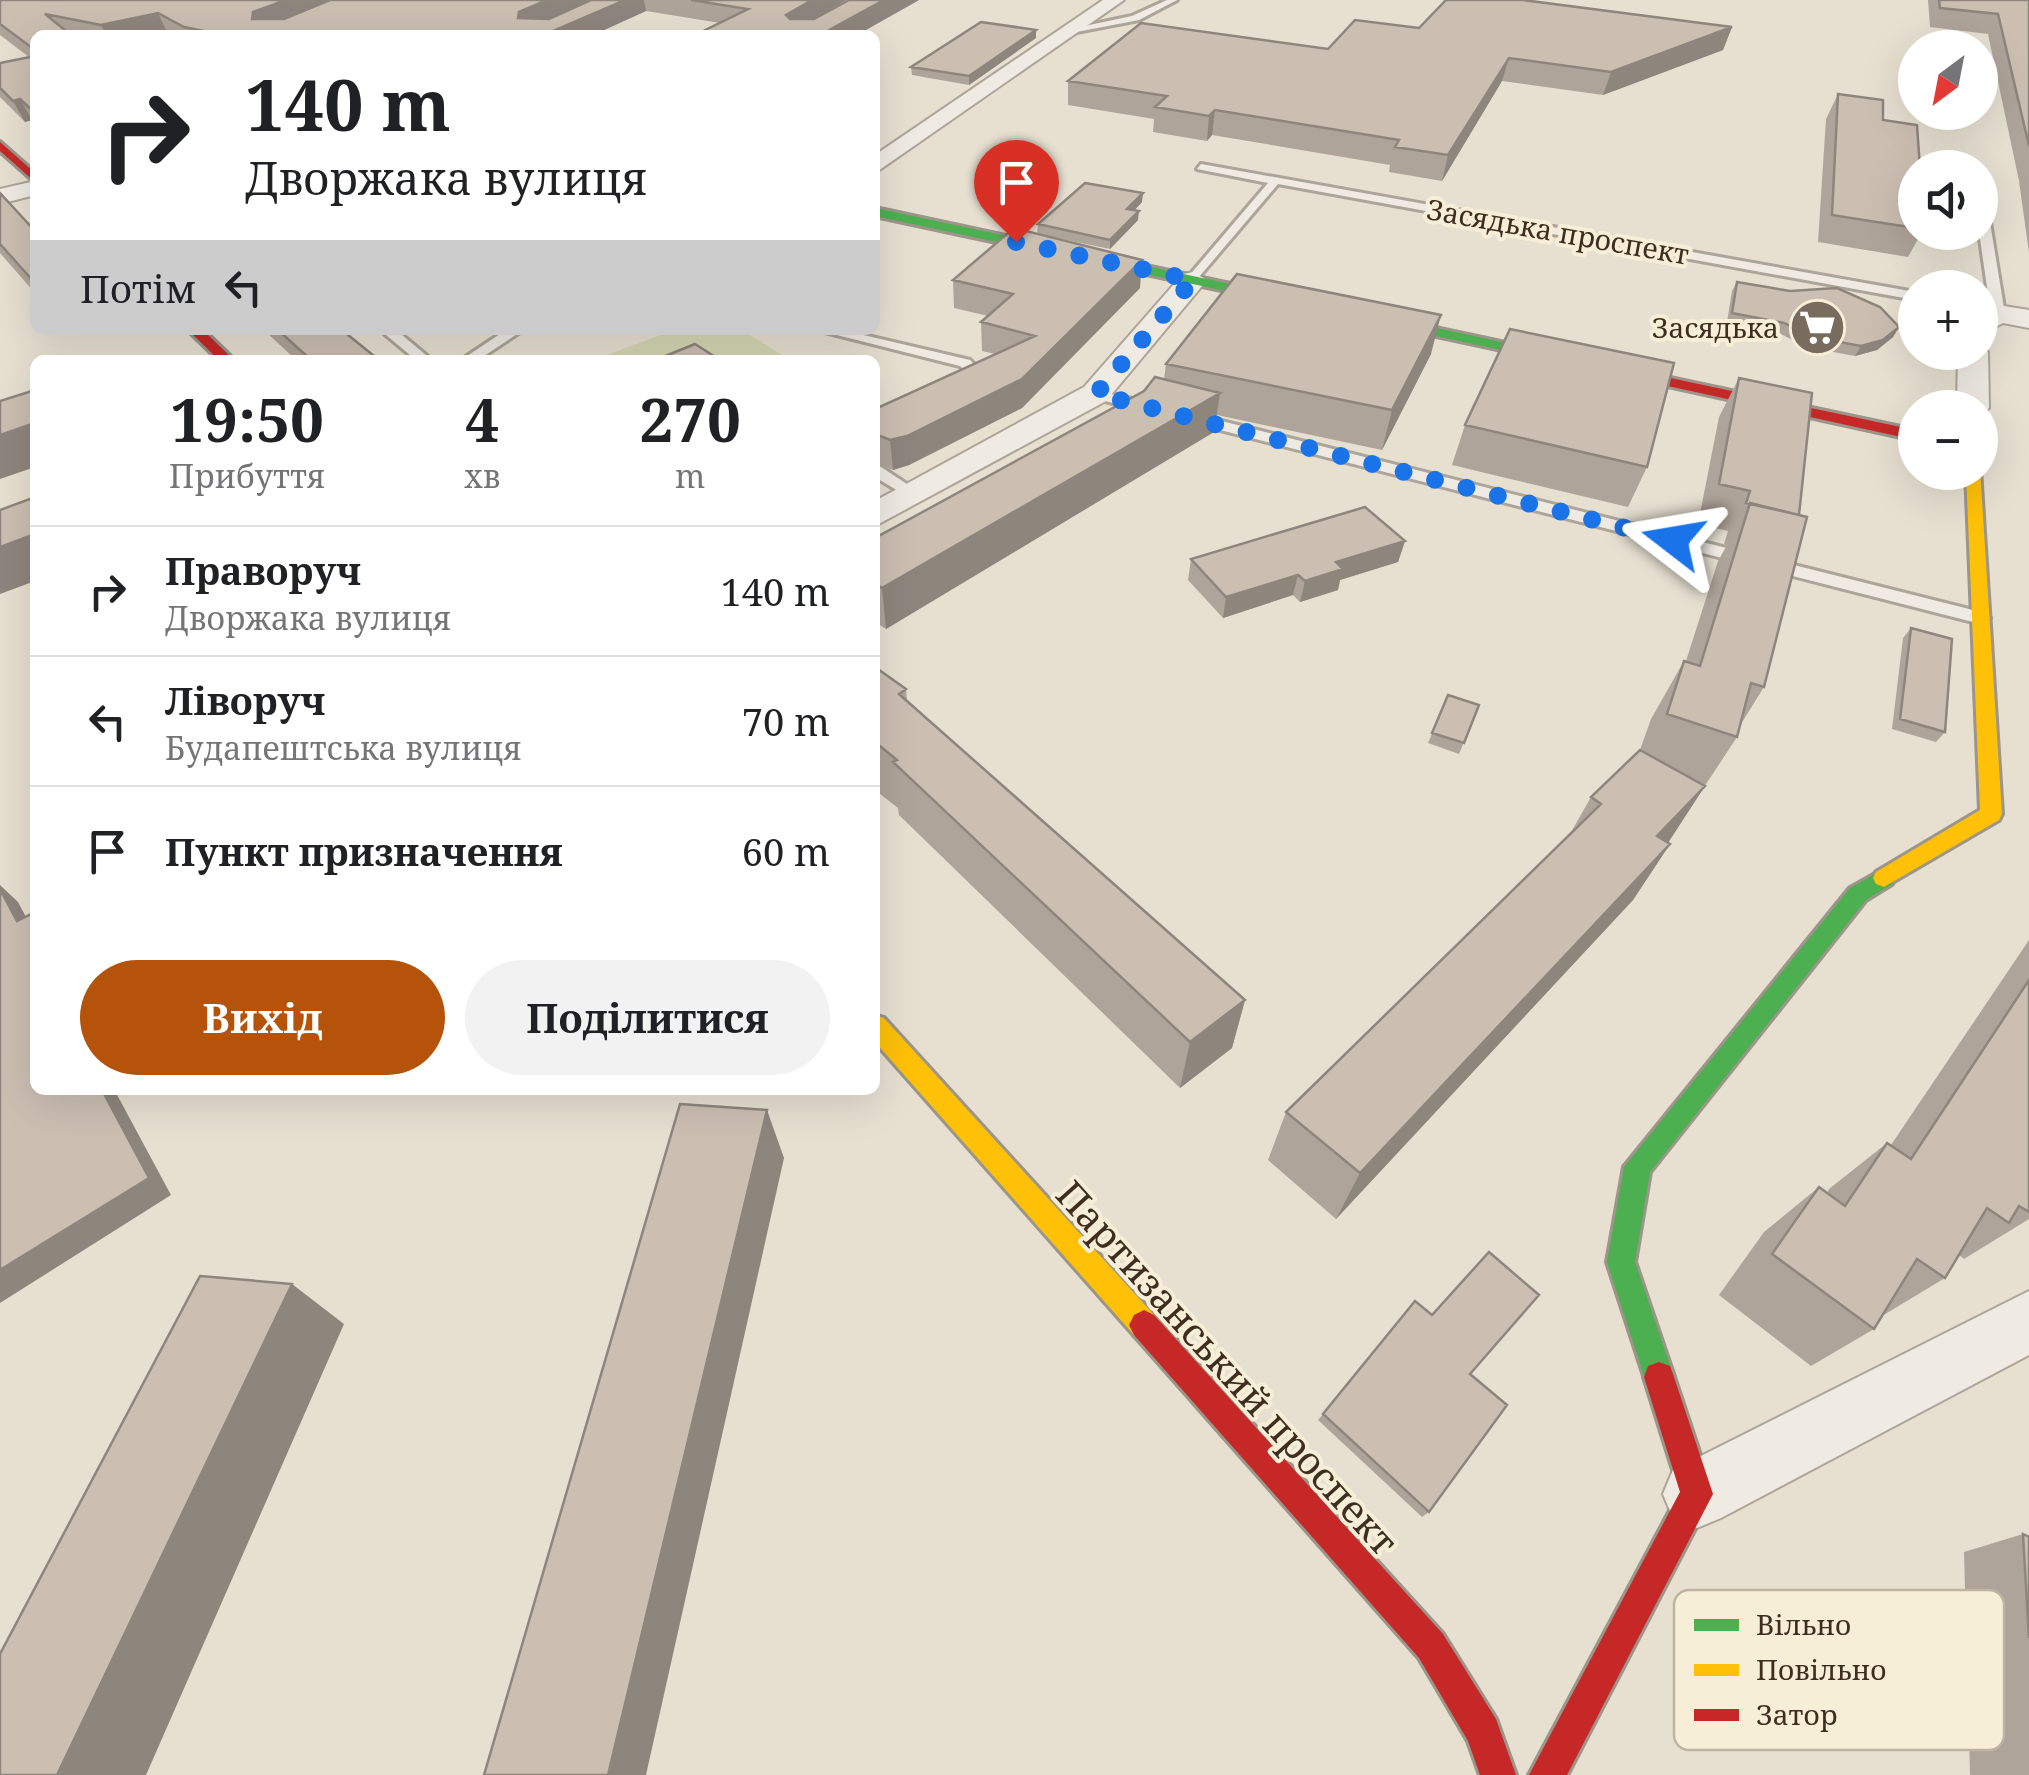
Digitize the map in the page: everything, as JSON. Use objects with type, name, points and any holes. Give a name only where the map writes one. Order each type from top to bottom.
[{"type":"street","points":[[880,162],[1115,0]]},
{"type":"street","points":[[4,155],[30,175]]},
{"type":"street","points":[[0,197],[30,189]]},
{"type":"street","points":[[880,213],[1898,431]]},
{"type":"street","points":[[880,512],[1096,394],[1193,280]]},
{"type":"street","points":[[1998,317],[2029,319]]},
{"type":"street","points":[[200,335],[222,355]]},
{"type":"street","points":[[1698,1494],[1621,1262],[1636,1167],[1858,894],[1991,814],[1975,490]]},
{"type":"street","name":"Партизанський проспект","points":[[880,1031],[1431,1646],[1483,1732],[1498,1775]]},
{"type":"street","points":[[1547,1775],[1698,1494],[2029,1322]]},
{"type":"lane","points":[[1066,32],[1160,11],[1173,0]]},
{"type":"lane","name":"Засядька проспект","points":[[1201,167],[1898,293]]},
{"type":"lane","points":[[1193,280],[1276,180]]},
{"type":"lane","points":[[394,335],[420,355]]},
{"type":"lane","points":[[476,355],[508,335]]},
{"type":"lane","points":[[846,335],[965,362],[972,369],[970,377],[938,392]]},
{"type":"lane","points":[[1096,394],[1981,618]]},
{"type":"lane","points":[[880,473],[914,494]]},
{"type":"green space","points":[[661,335],[750,335],[782,355],[607,355]]},
{"type":"building","points":[[0,0],[286,0],[253,12],[252,19],[284,19],[330,0],[547,0],[519,12],[518,18],[549,19],[591,0],[625,0],[556,30],[199,30],[158,13],[101,25],[45,14],[65,30],[30,30],[30,46],[0,24]]},
{"type":"building","points":[[691,0],[812,0],[786,15],[790,19],[814,19],[849,0],[884,0],[829,30],[705,30],[748,9]]},
{"type":"building","points":[[1446,0],[1523,0],[1732,27],[1611,72],[1509,58],[1448,155],[1395,147],[1399,140],[1215,110],[1209,116],[1155,107],[1167,96],[1068,81],[1141,23],[1328,49],[1355,20],[1419,28]]},
{"type":"building","points":[[1939,0],[2029,0],[2029,146],[1998,14],[1940,8]]},
{"type":"building","points":[[981,22],[1036,30],[969,76],[911,67]]},
{"type":"building","points":[[30,57],[30,108],[20,99],[13,101],[0,88],[0,63]]},
{"type":"building","points":[[1838,94],[1883,100],[1883,120],[1898,122],[1898,130],[1917,130],[1919,150],[1898,150],[1898,225],[1832,215]]},
{"type":"building","points":[[1085,183],[1143,193],[1127,209],[1139,211],[1110,240],[1038,224]]},
{"type":"building","points":[[0,193],[30,226],[30,277],[0,244]]},
{"type":"building","points":[[1014,228],[1142,260],[1022,379],[907,436],[890,440],[880,436],[880,407],[1035,336],[981,322],[1013,294],[953,280]]},
{"type":"building","points":[[1237,274],[1441,315],[1392,410],[1166,364]]},
{"type":"building","name":"Засядька","points":[[1737,282],[1790,291],[1837,288],[1880,307],[1898,328],[1883,340],[1861,346],[1812,337],[1784,323],[1732,313]]},
{"type":"building","points":[[1510,329],[1674,363],[1647,467],[1465,425]]},
{"type":"building","points":[[284,335],[348,335],[373,355],[306,355]]},
{"type":"building","points":[[695,344],[712,355],[668,355]]},
{"type":"building","points":[[1155,377],[1220,393],[880,587],[880,535],[1144,391]]},
{"type":"building","points":[[1739,378],[1812,393],[1799,515],[1746,503],[1750,491],[1719,484]]},
{"type":"building","points":[[30,392],[30,425],[0,435],[0,401]]},
{"type":"building","points":[[30,499],[30,536],[0,547],[0,510]]},
{"type":"building","points":[[1750,503],[1807,517],[1764,687],[1751,683],[1737,737],[1667,714],[1684,661],[1700,666]]},
{"type":"building","points":[[1365,507],[1405,541],[1336,562],[1343,569],[1305,581],[1298,575],[1226,597],[1191,559]]},
{"type":"building","points":[[1911,628],[1952,639],[1945,732],[1900,719]]},
{"type":"building","points":[[880,671],[906,689],[899,694],[1245,1000],[1190,1042],[893,762],[897,760],[880,746]]},
{"type":"building","points":[[1448,695],[1479,705],[1464,743],[1432,733]]},
{"type":"building","points":[[1640,750],[1705,786],[1657,836],[1670,844],[1360,1173],[1286,1112],[1601,804],[1591,797]]},
{"type":"building","points":[[0,889],[17,921],[30,914],[30,1095],[105,1095],[149,1178],[0,1270]]},
{"type":"building","points":[[2029,980],[2029,1212],[2019,1206],[2009,1223],[1987,1208],[1945,1278],[1917,1259],[1874,1329],[1772,1254],[1819,1187],[1845,1206],[1887,1143],[1911,1159]]},
{"type":"building","points":[[680,1104],[767,1110],[608,1775],[484,1775]]},
{"type":"building","points":[[1489,1252],[1539,1295],[1470,1374],[1507,1405],[1429,1512],[1323,1414],[1415,1301],[1432,1315]]},
{"type":"building","points":[[200,1276],[292,1284],[57,1775],[0,1775],[0,1654]]},
{"type":"building","points":[[2023,1534],[2029,1537],[2029,1638]]},
{"type":"traffic: fast","points":[[880,213],[1595,366]]},
{"type":"traffic: fast","points":[[1659,1377],[1621,1262],[1637,1167],[1858,894],[1884,878]]},
{"type":"traffic: slow","points":[[1884,878],[1991,814],[1975,490]]},
{"type":"traffic: slow","points":[[880,1031],[1144,1325]]},
{"type":"traffic: jam","points":[[0,145],[30,174]]},
{"type":"traffic: jam","points":[[200,335],[222,355]]},
{"type":"traffic: jam","points":[[1595,366],[1898,431]]},
{"type":"traffic: jam","points":[[1144,1325],[1431,1646],[1483,1732],[1498,1775]]},
{"type":"traffic: jam","points":[[1547,1775],[1697,1494],[1659,1377]]},
{"type":"place","name":"Засядька","points":[[1818,327]]},
{"type":"route","points":[[1016,242],[1193,280],[1096,394],[1673,540]]}]
